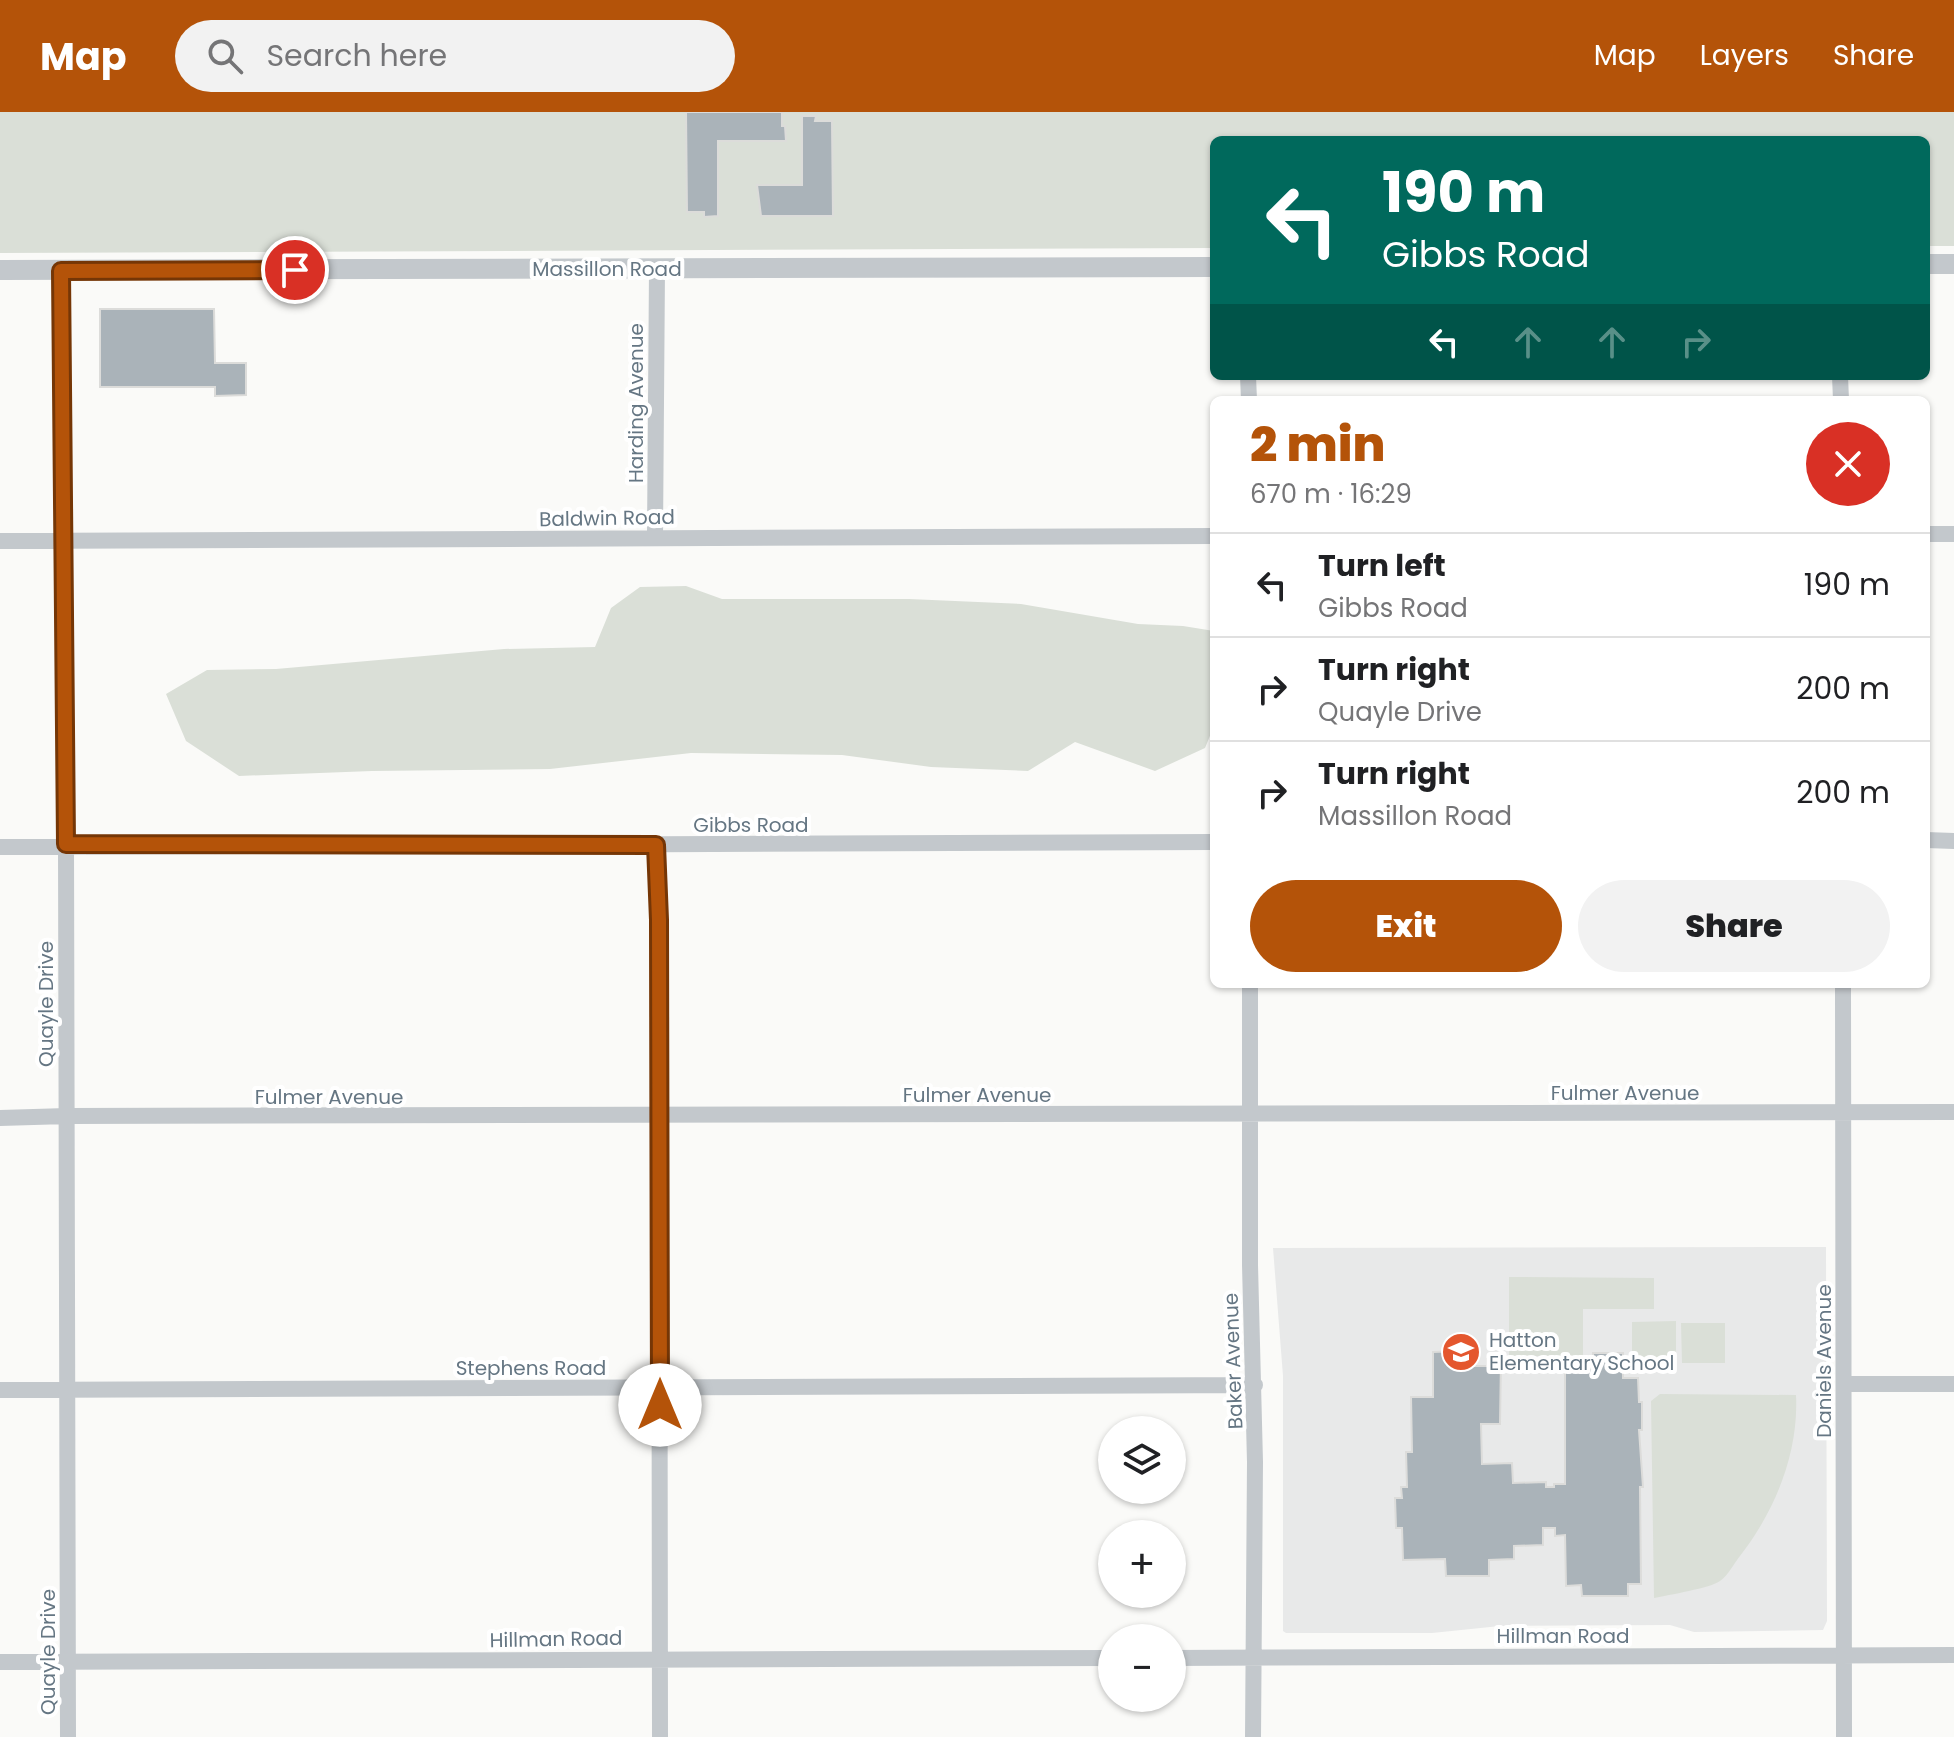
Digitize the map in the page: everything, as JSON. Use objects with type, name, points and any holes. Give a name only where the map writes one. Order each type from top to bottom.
[{"type":"street","points":[[1930,264],[1954,264]]},
{"type":"street","name":"Massillon Road","points":[[0,270],[1210,267]]},
{"type":"street","name":"Harding Avenue","points":[[655,536],[657,269]]},
{"type":"street","name":"Quayle Drive","points":[[61,271],[68,1737]]},
{"type":"street","points":[[1930,534],[1954,534]]},
{"type":"street","name":"Baldwin Road","points":[[0,541],[1210,536]]},
{"type":"street","points":[[1930,840],[1954,841]]},
{"type":"street","name":"Gibbs Road","points":[[0,847],[66,844],[1210,842]]},
{"type":"street","points":[[656,845],[660,1737]]},
{"type":"street","name":"Baker Avenue","points":[[1250,988],[1250,1265],[1255,1385],[1253,1737]]},
{"type":"street","name":"Daniels Avenue","points":[[1843,988],[1844,1737]]},
{"type":"street","name":"Fulmer Avenue","points":[[0,1118],[1954,1112]]},
{"type":"street","points":[[1844,1384],[1954,1384]]},
{"type":"street","name":"Stephens Road","points":[[0,1390],[1255,1385]]},
{"type":"street","name":"Hillman Road","points":[[1186,1658],[1954,1655]]},
{"type":"street","name":"Hillman Road","points":[[0,1662],[1098,1658]]},
{"type":"shaded area","points":[[0,112],[1954,112],[1954,246],[1930,246],[1930,136],[1210,136],[1210,248],[0,253]]},
{"type":"shaded area","points":[[686,586],[722,599],[909,599],[1021,604],[1138,624],[1210,630],[1210,736],[1205,748],[1155,771],[1075,742],[1028,771],[931,767],[842,755],[691,753],[550,769],[239,776],[186,741],[166,694],[207,670],[276,669],[504,649],[595,647],[611,608],[640,587]]},
{"type":"shaded area","points":[[1826,1247],[1827,1621],[1823,1630],[1694,1632],[1670,1625],[1500,1626],[1432,1633],[1283,1631],[1283,1376],[1273,1248]]},
{"type":"shaded area","points":[[1509,1277],[1654,1278],[1654,1309],[1583,1309],[1583,1356],[1509,1356]]},
{"type":"shaded area","points":[[1676,1321],[1676,1362],[1632,1362],[1632,1322]]},
{"type":"shaded area","points":[[1681,1323],[1725,1323],[1725,1363],[1682,1363]]},
{"type":"shaded area","points":[[1660,1394],[1796,1395],[1796,1417],[1789,1460],[1774,1501],[1753,1539],[1728,1573],[1708,1586],[1654,1598],[1651,1401]]},
{"type":"building","points":[[686,112],[782,112],[786,141],[718,141],[718,216],[704,217],[704,212],[687,212]]},
{"type":"building","points":[[802,116],[816,116],[815,121],[832,121],[833,216],[761,216],[757,185],[802,185]]},
{"type":"building","points":[[100,309],[214,309],[215,363],[246,363],[246,395],[215,396],[215,387],[100,387]]},
{"type":"building","points":[[1460,1351],[1461,1366],[1487,1366],[1487,1359],[1501,1359],[1500,1424],[1481,1424],[1482,1464],[1512,1463],[1513,1483],[1546,1482],[1546,1487],[1565,1484],[1565,1366],[1593,1365],[1593,1353],[1623,1353],[1623,1378],[1638,1378],[1639,1402],[1642,1402],[1642,1430],[1639,1430],[1643,1487],[1640,1487],[1641,1584],[1628,1584],[1628,1596],[1582,1596],[1581,1585],[1566,1586],[1565,1535],[1555,1536],[1555,1528],[1543,1528],[1543,1545],[1514,1546],[1514,1559],[1489,1560],[1489,1576],[1446,1576],[1445,1559],[1403,1560],[1402,1528],[1396,1528],[1395,1498],[1402,1498],[1401,1487],[1407,1487],[1406,1452],[1412,1452],[1411,1397],[1433,1397],[1433,1352]]},
{"type":"place","name":"Hatton Elementary School","points":[[1461,1352]]},
{"type":"route","points":[[295,270],[61,271],[66,844],[656,845],[659,920],[660,1405]]}]
